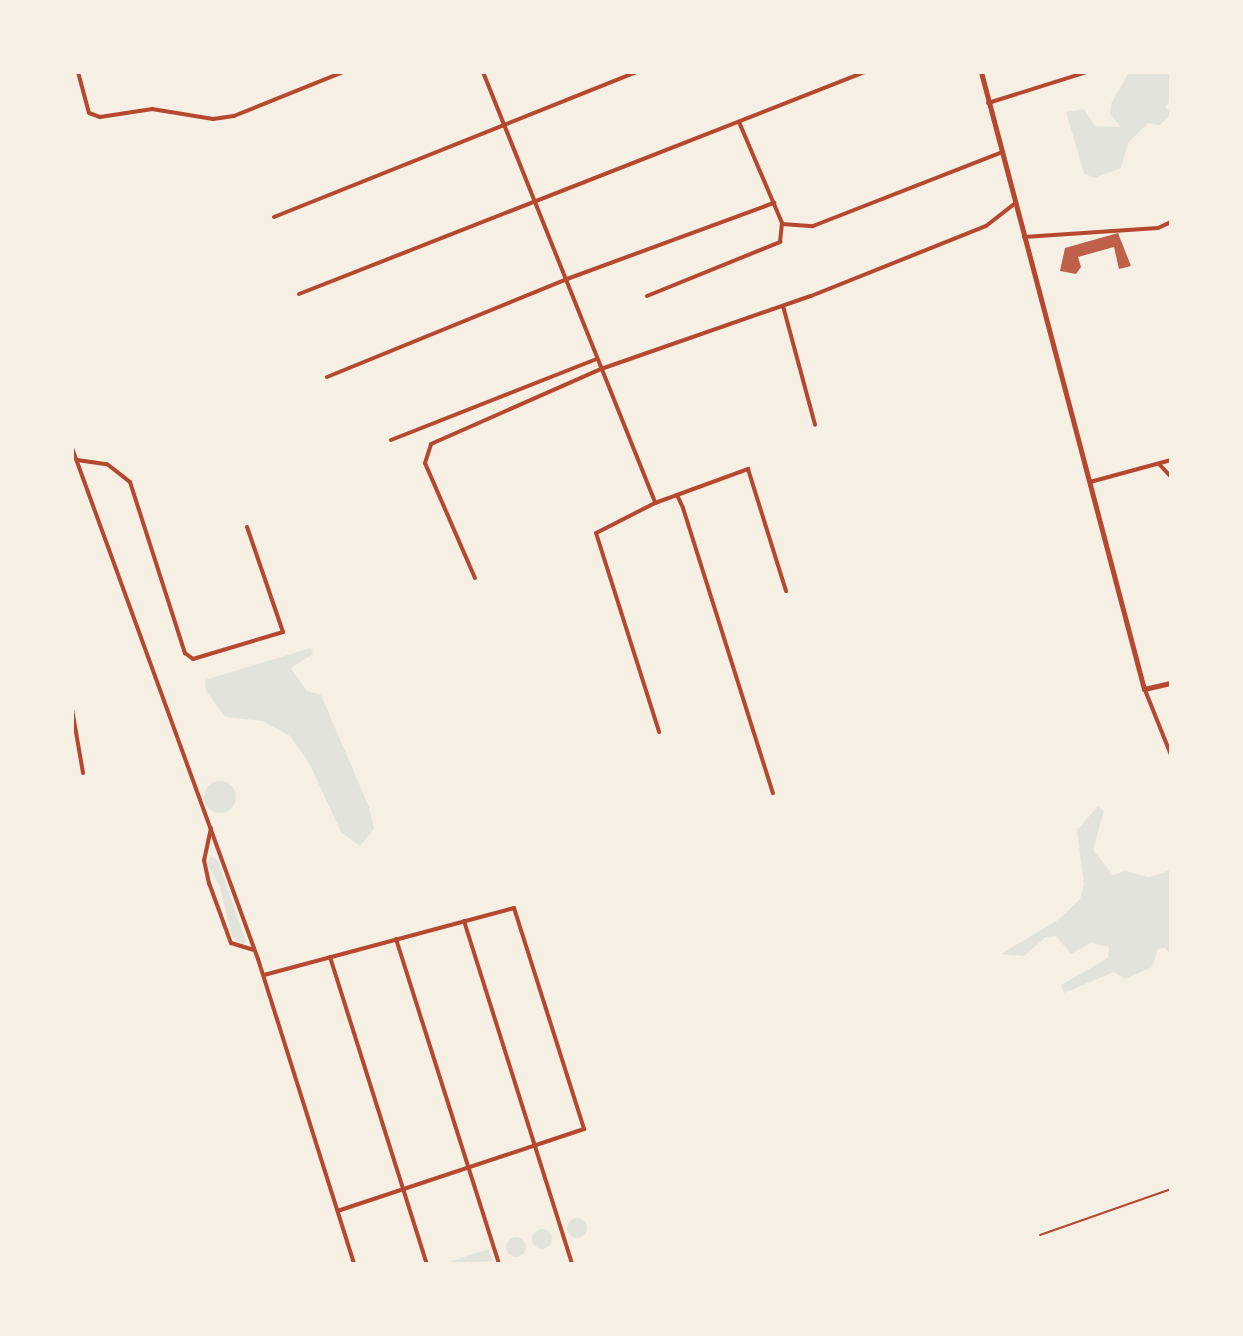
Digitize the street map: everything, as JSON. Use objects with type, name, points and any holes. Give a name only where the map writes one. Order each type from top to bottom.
[{"type":"street","points":[[78,72],[89,113],[110,118],[152,109],[213,119],[234,116],[343,72]]},
{"type":"street","points":[[483,72],[532,203],[567,279],[655,503]]},
{"type":"street","points":[[274,217],[636,72]]},
{"type":"street","points":[[299,294],[865,72]]},
{"type":"street","points":[[981,72],[1000,153],[1145,690],[1171,755]]},
{"type":"street","points":[[988,103],[1087,72]]},
{"type":"street","points":[[647,296],[780,242],[782,224],[739,122]]},
{"type":"street","points":[[782,224],[813,226],[1000,153]]},
{"type":"street","points":[[327,377],[567,279],[774,203]]},
{"type":"street","points":[[475,578],[425,453],[441,436],[517,407],[601,369],[783,306],[986,226],[1014,204]]},
{"type":"street","points":[[1024,237],[1158,228],[1171,222]]},
{"type":"street","points":[[783,306],[815,425]]},
{"type":"street","points":[[391,440],[597,359]]},
{"type":"street","points":[[72,448],[255,950],[354,1264]]},
{"type":"street","points":[[77,460],[107,464],[130,482],[185,653],[193,659],[283,632],[247,527]]},
{"type":"street","points":[[1090,482],[1171,460]]},
{"type":"street","points":[[1159,464],[1171,477]]},
{"type":"street","points":[[659,732],[596,533],[655,503],[748,469],[786,591]]},
{"type":"street","points":[[677,495],[773,793]]},
{"type":"street","points":[[1145,690],[1171,683]]},
{"type":"street","points":[[72,709],[83,773]]},
{"type":"street","points":[[211,825],[204,860],[209,883],[231,943],[255,950]]},
{"type":"street","points":[[263,975],[514,908],[585,1132],[338,1211]]},
{"type":"street","points":[[464,921],[572,1264]]},
{"type":"street","points":[[396,939],[499,1264]]},
{"type":"street","points":[[330,957],[427,1264]]},
{"type":"lane","points":[[1040,1235],[1171,1189]]},
{"type":"shaded area","points":[[1129,72],[1171,72],[1171,101],[1165,106],[1171,114],[1160,125],[1148,123],[1128,143],[1121,168],[1094,178],[1084,173],[1066,112],[1084,109],[1095,126],[1121,127],[1110,114],[1111,104]]},
{"type":"shaded area","points":[[311,648],[313,654],[291,668],[307,691],[321,695],[369,807],[374,829],[360,846],[341,832],[309,763],[290,736],[263,721],[225,717],[206,691],[205,680]]},
{"type":"shaded area","points":[[220,781],[231,786],[236,797],[231,808],[220,813],[209,808],[204,797],[209,786]]},
{"type":"shaded area","points":[[1098,806],[1104,811],[1093,850],[1113,875],[1125,871],[1149,877],[1171,870],[1171,955],[1165,948],[1158,949],[1152,967],[1125,979],[1114,972],[1064,993],[1061,985],[1108,958],[1109,947],[1091,943],[1071,954],[1056,936],[1046,937],[1024,956],[1001,954],[1058,920],[1080,899],[1084,884],[1077,830]]},
{"type":"shaded area","points":[[211,856],[218,861],[246,941],[243,945],[232,937],[220,887],[207,863]]},
{"type":"shaded area","points":[[577,1218],[584,1221],[587,1228],[584,1235],[577,1238],[570,1235],[567,1228],[570,1221]]},
{"type":"shaded area","points":[[542,1229],[549,1232],[552,1239],[549,1246],[542,1249],[535,1246],[532,1239],[535,1232]]},
{"type":"shaded area","points":[[516,1237],[523,1240],[526,1247],[523,1254],[516,1257],[509,1254],[506,1247],[509,1240]]},
{"type":"shaded area","points":[[489,1249],[493,1261],[442,1264]]},
{"type":"building","points":[[1118,233],[1131,266],[1119,269],[1114,247],[1078,257],[1081,267],[1076,274],[1060,271],[1065,248]]}]
